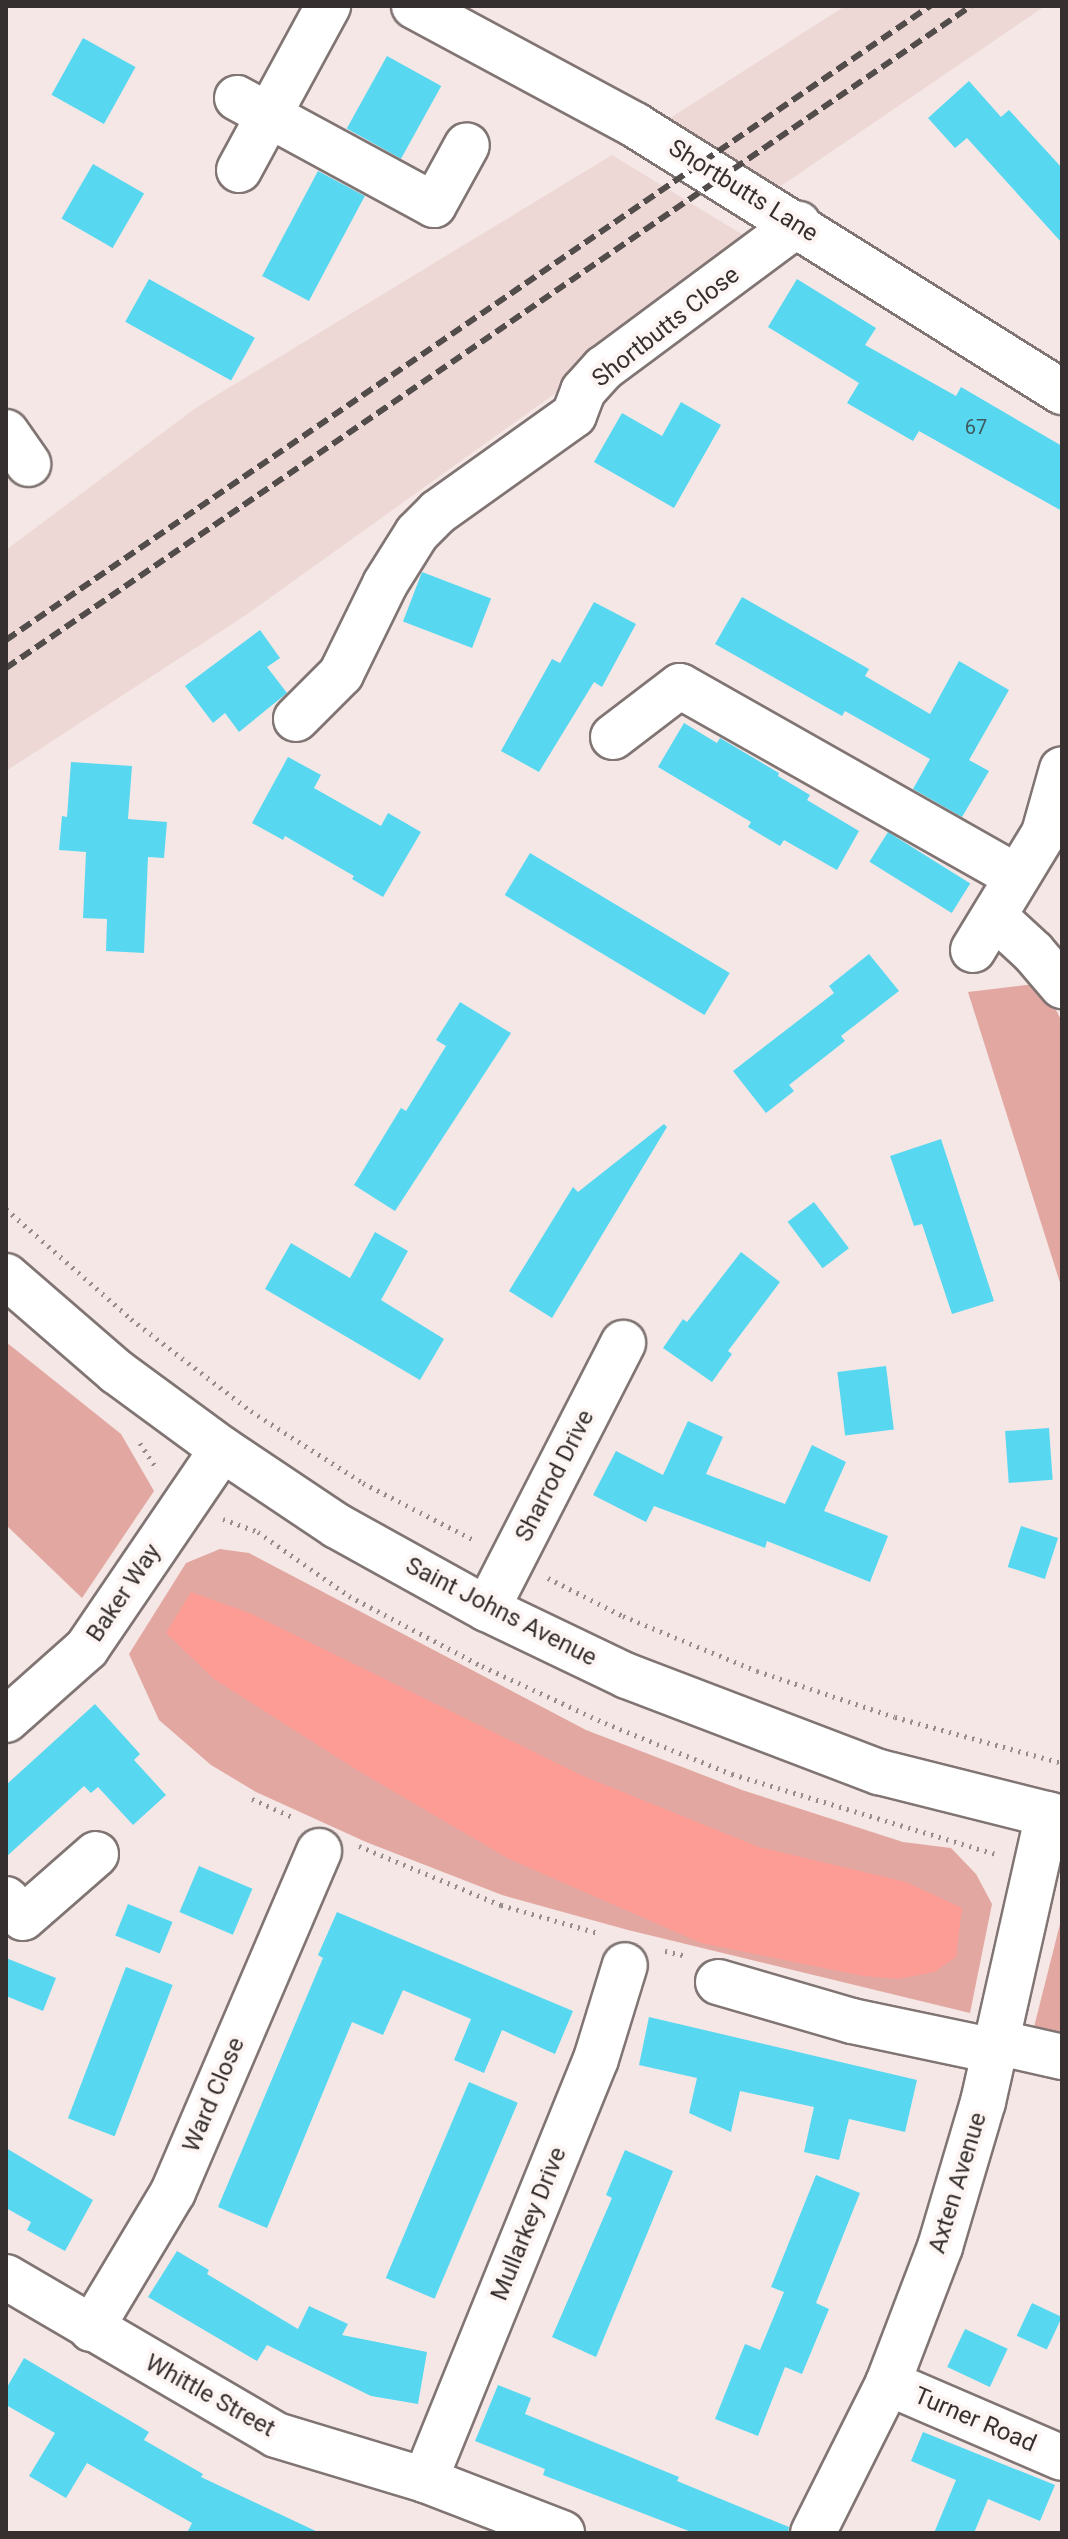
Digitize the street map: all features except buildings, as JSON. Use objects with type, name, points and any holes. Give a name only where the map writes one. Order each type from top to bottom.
[{"type":"main road","points":[[239,170],[253,107],[328,6]]},
{"type":"main road","name":"Shortbutts Lane","points":[[414,6],[635,125],[798,224],[1062,392]]},
{"type":"main road","points":[[253,107],[434,205],[467,145]]},
{"type":"main road","name":"Shortbutts Close","points":[[296,719],[341,674],[385,584],[417,533],[438,512],[574,415],[583,391],[604,368],[798,224]]},
{"type":"main road","points":[[613,737],[680,686],[1017,877]]},
{"type":"main road","points":[[1062,769],[1044,833],[984,933],[1033,952],[1062,986]]},
{"type":"main road","name":"Saint Johns Avenue","points":[[6,1276],[117,1372],[222,1449],[337,1526],[487,1609],[627,1676],[879,1772],[1055,1816]]},
{"type":"main road","name":"Sharrod Drive","points":[[487,1609],[623,1343]]},
{"type":"main road","name":"Baker Way","points":[[6,1720],[87,1648],[222,1449]]},
{"type":"main road","name":"Axten Avenue","points":[[813,2533],[888,2383],[940,2247],[995,2047],[1028,1897],[1055,1816]]},
{"type":"main road","name":"Ward Close","points":[[91,2329],[173,2192],[319,1851]]},
{"type":"main road","points":[[6,1899],[23,1918],[96,1854]]},
{"type":"main road","name":"Mullarkey Drive","points":[[425,2480],[596,2059],[625,1965]]},
{"type":"main road","points":[[718,1982],[852,2021],[1062,2057]]},
{"type":"main road","name":"Whittle Street","points":[[6,2277],[276,2435],[425,2480],[562,2533]]},
{"type":"main road","name":"Turner Road","points":[[888,2383],[1062,2458]]},
{"type":"shaded area","points":[[845,6],[1045,6],[775,190],[664,122]]},
{"type":"shaded area","points":[[612,155],[761,246],[246,615],[6,771],[6,550],[197,407]]},
{"type":"shaded area","points":[[1043,983],[1062,1022],[1062,1289],[968,992]]},
{"type":"shaded area","points":[[6,1342],[121,1434],[154,1491],[82,1598],[6,1525]]},
{"type":"shaded area","points":[[220,1549],[249,1553],[586,1730],[742,1790],[903,1842],[951,1848],[976,1874],[992,1904],[970,2013],[628,1930],[502,1895],[366,1842],[256,1792],[211,1765],[159,1720],[129,1654],[186,1563]]},
{"type":"shaded area","points":[[191,1592],[252,1614],[583,1776],[759,1847],[906,1882],[962,1908],[956,1957],[934,1972],[898,1979],[863,1976],[701,1943],[509,1859],[357,1770],[214,1679],[166,1633]]},
{"type":"shaded area","points":[[1062,1916],[1062,2033],[1034,2027]]},
{"type":"railway","points":[[6,640],[930,6]]},
{"type":"railway","points":[[6,668],[971,6]]}]
